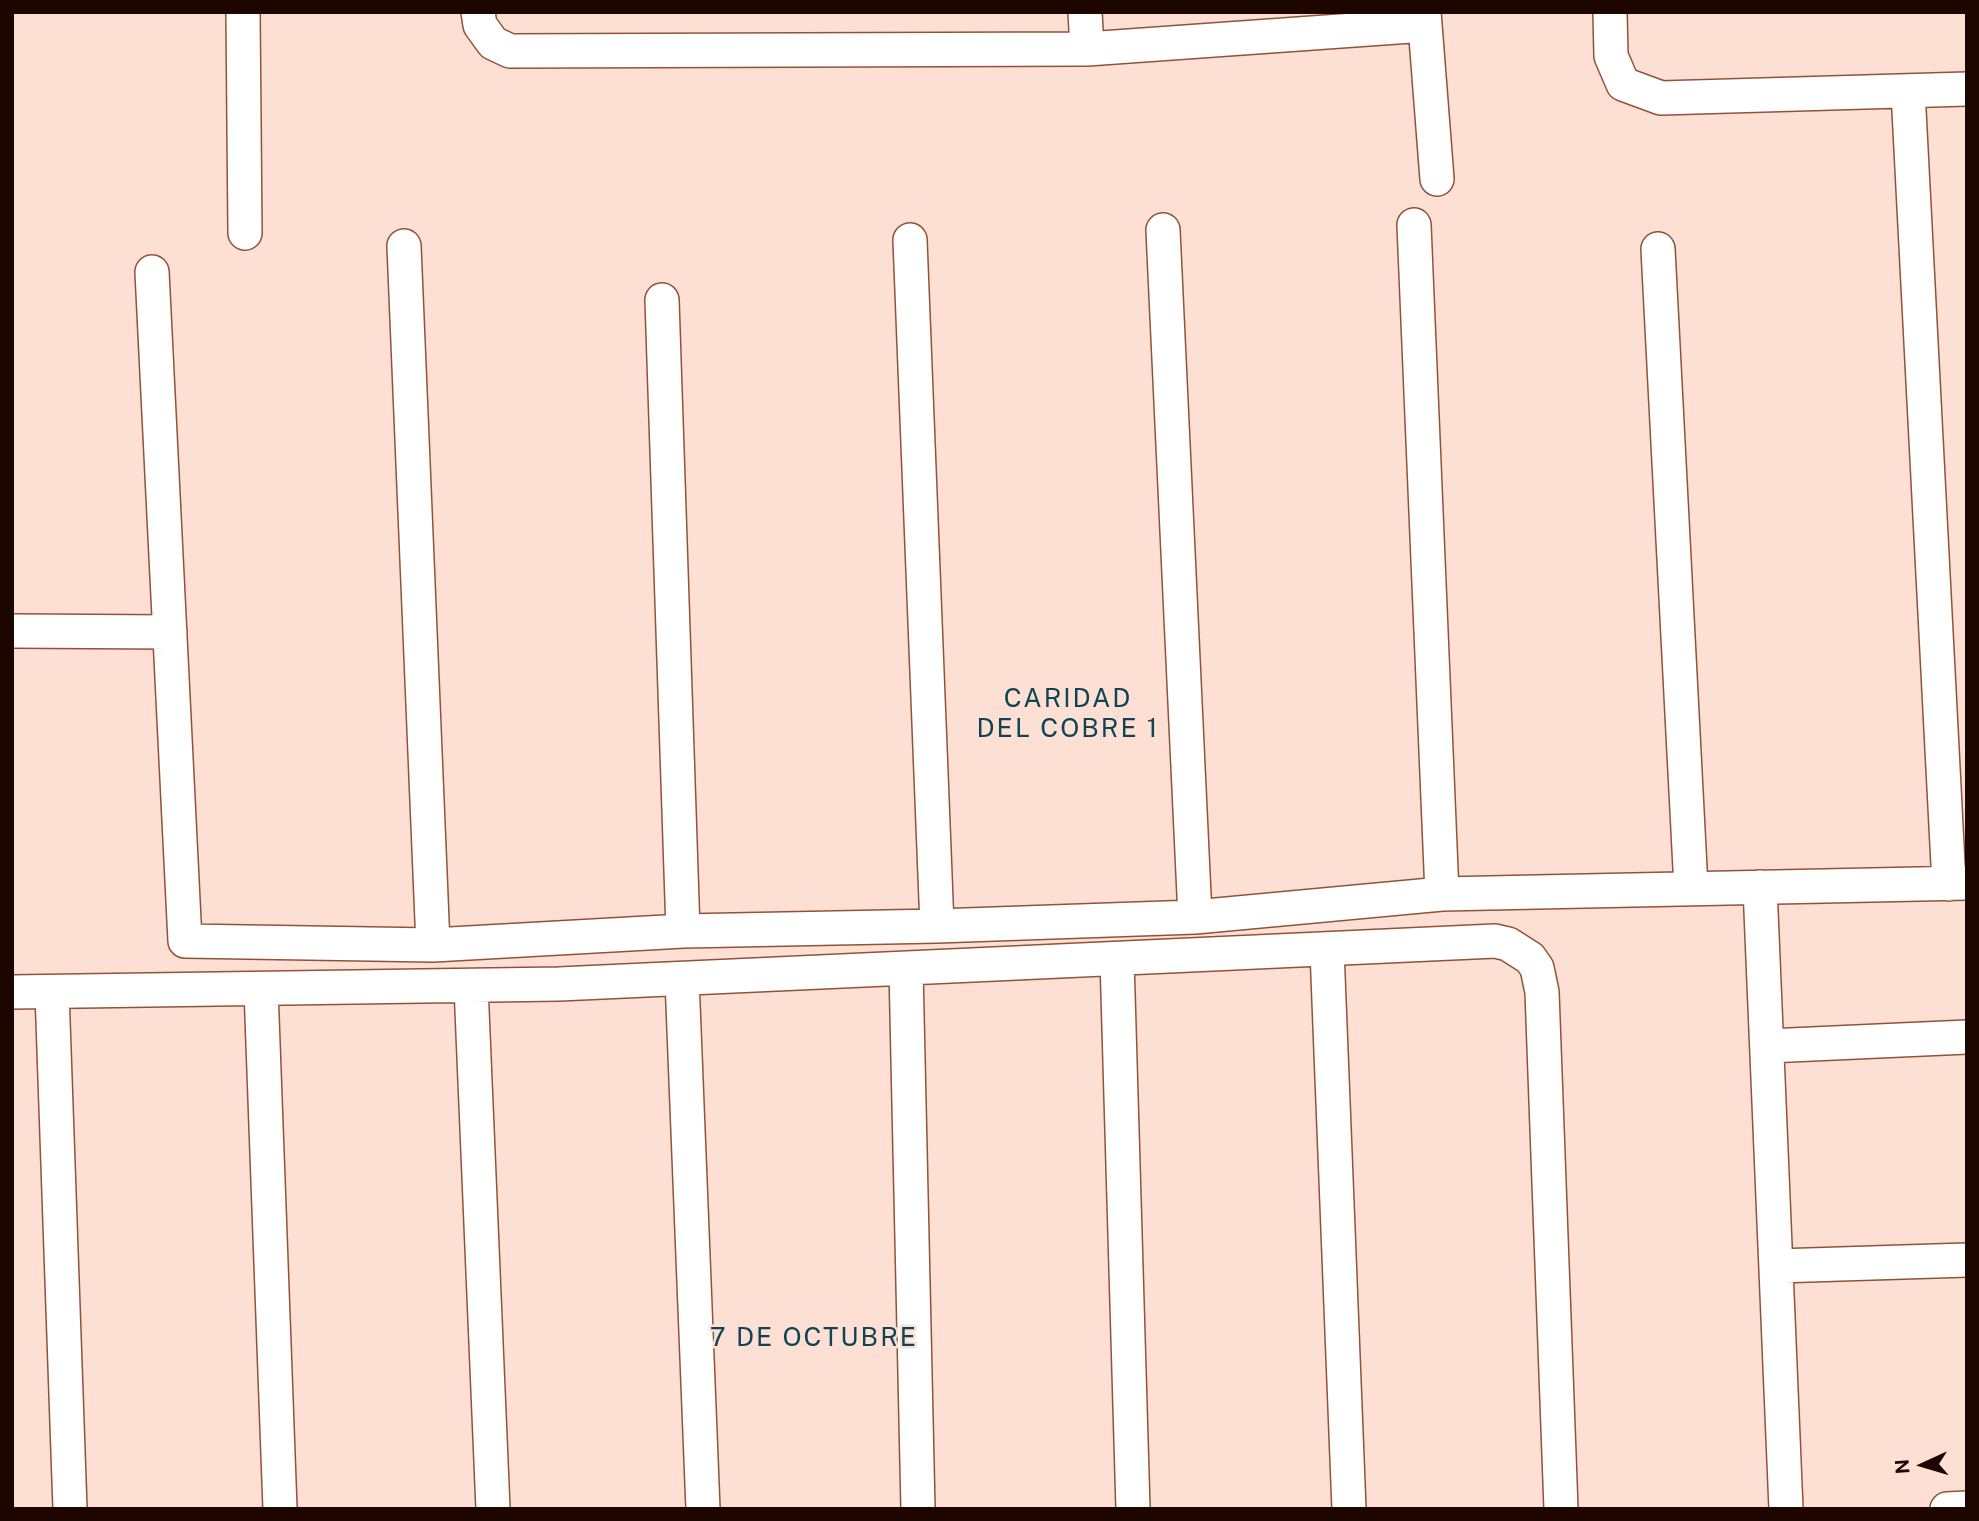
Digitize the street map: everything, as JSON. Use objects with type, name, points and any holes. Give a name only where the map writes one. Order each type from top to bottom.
[{"type":"street","points":[[243,12],[246,233]]},
{"type":"street","points":[[478,12],[480,25],[493,43],[510,51],[1087,49],[1424,19],[1437,178]]},
{"type":"street","points":[[1085,12],[1087,49]]},
{"type":"street","points":[[1610,12],[1611,56],[1623,84],[1661,98],[1967,89]]},
{"type":"street","points":[[152,272],[185,942],[433,945],[683,931],[1195,917],[1442,894],[1958,883],[1908,91]]},
{"type":"street","points":[[1414,225],[1442,894]]},
{"type":"street","points":[[1163,230],[1195,917]]},
{"type":"street","points":[[909,240],[937,926]]},
{"type":"street","points":[[404,246],[433,945]]},
{"type":"street","points":[[1658,249],[1691,888]]},
{"type":"street","points":[[662,300],[683,931]]},
{"type":"street","points":[[12,631],[170,632]]},
{"type":"street","points":[[1760,887],[1786,1509]]},
{"type":"street","points":[[12,992],[471,986],[1494,942],[1508,944],[1530,958],[1537,968],[1542,992],[1561,1509]]},
{"type":"street","points":[[1327,950],[1349,1509]]},
{"type":"street","points":[[1117,960],[1133,1509]]},
{"type":"street","points":[[906,969],[918,1509]]},
{"type":"street","points":[[682,979],[703,1509]]},
{"type":"street","points":[[471,986],[493,1509]]},
{"type":"street","points":[[261,989],[280,1509]]},
{"type":"street","points":[[52,992],[70,1509]]},
{"type":"street","points":[[1768,1046],[1967,1037]]},
{"type":"street","points":[[1777,1266],[1967,1261]]},
{"type":"street","points":[[1947,1509],[1967,1508]]},
{"type":"district","name":"CARIDAD DEL COBRE 1","points":[[1068,714]]},
{"type":"district","name":"7 DE OCTUBRE","points":[[814,1338]]}]
